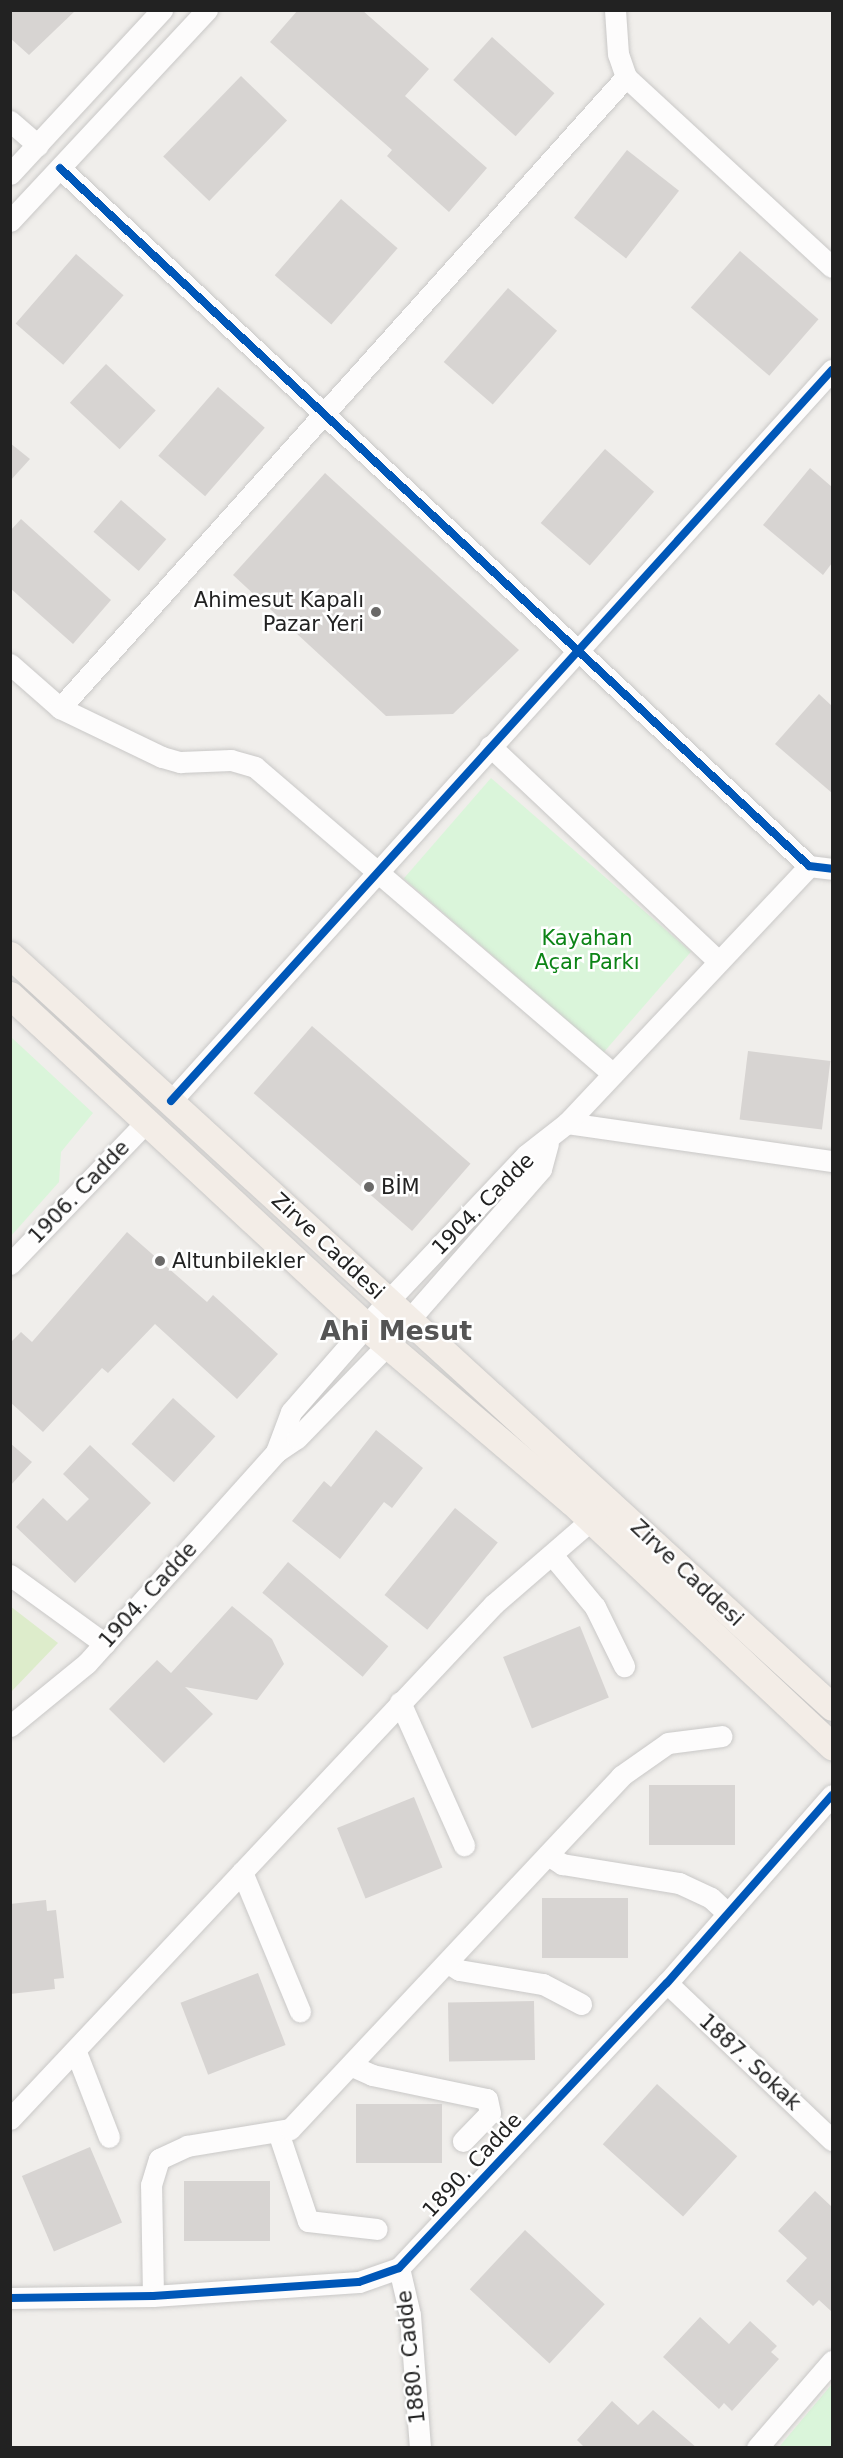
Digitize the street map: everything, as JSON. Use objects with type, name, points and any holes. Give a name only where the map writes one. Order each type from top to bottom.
[{"type":"main road","name":"Zirve Caddesi","points":[[10,955],[832,1707]]},
{"type":"main road","name":"Zirve Caddesi","points":[[10,995],[366,1327],[591,1520],[832,1746]]},
{"type":"street","points":[[10,174],[162,10]]},
{"type":"street","points":[[10,221],[207,10]]},
{"type":"street","points":[[615,10],[618,54],[626,77],[832,267]]},
{"type":"street","points":[[60,708],[626,77]]},
{"type":"street","points":[[10,121],[38,146]]},
{"type":"street","points":[[60,168],[326,411],[809,866],[832,870]]},
{"type":"street","points":[[171,1101],[377,870],[832,370]]},
{"type":"street","points":[[10,664],[60,708],[162,757],[180,762],[231,760],[255,767],[611,1072]]},
{"type":"street","points":[[490,746],[718,961]]},
{"type":"street","points":[[548,1143],[611,1072],[809,866]]},
{"type":"street","name":"1906. Cadde","points":[[10,1264],[147,1121]]},
{"type":"street","points":[[567,1124],[832,1161]]},
{"type":"street","name":"1904. Cadde","points":[[276,1452],[291,1412],[388,1301],[526,1155],[548,1143]]},
{"type":"street","name":"1904. Cadde","points":[[10,1726],[105,1644],[276,1452],[297,1438],[387,1345],[541,1169],[548,1143]]},
{"type":"street","points":[[10,2119],[76,2052],[400,1702],[494,1604],[553,1556],[591,1520]]},
{"type":"street","points":[[553,1556],[595,1606],[624,1666]]},
{"type":"street","points":[[10,1575],[105,1644]]},
{"type":"street","points":[[400,1702],[464,1845]]},
{"type":"street","points":[[153,2296],[150,2185],[159,2159],[187,2146],[278,2132],[304,2118],[548,1855],[640,1760],[682,1738],[722,1736]]},
{"type":"street","name":"1890. Cadde","points":[[10,2298],[153,2296],[359,2282],[399,2268],[667,1983],[832,1795]]},
{"type":"street","points":[[548,1855],[562,1864],[679,1883],[711,1898],[728,1914]]},
{"type":"street","points":[[242,1872],[300,2011]]},
{"type":"street","points":[[448,1963],[459,1970],[543,1984],[581,2004]]},
{"type":"street","name":"1887. Sokak","points":[[667,1983],[832,2140]]},
{"type":"street","points":[[76,2052],[109,2137]]},
{"type":"street","points":[[352,2066],[372,2075],[487,2098],[490,2113],[463,2140]]},
{"type":"street","points":[[278,2132],[309,2222],[377,2229]]},
{"type":"street","name":"1880. Cadde","points":[[399,2268],[410,2315],[420,2448]]},
{"type":"street","points":[[757,2448],[832,2361]]},
{"type":"green space","name":"Kayahan Açar Parkı","points":[[491,778],[691,952],[604,1052],[404,878]]},
{"type":"green space","points":[[11,1037],[93,1113],[61,1152],[59,1182],[11,1236]]},
{"type":"green space","points":[[10,1606],[58,1643],[11,1692],[10,1692]]},
{"type":"green space","points":[[832,2384],[832,2447],[779,2447]]},
{"type":"building","points":[[10,10],[76,10],[29,55],[10,38]]},
{"type":"building","points":[[298,10],[362,10],[429,69],[405,96],[487,168],[449,212],[387,156],[392,150],[270,42]]},
{"type":"building","points":[[492,37],[554,93],[516,136],[453,80]]},
{"type":"building","points":[[241,76],[287,120],[209,201],[163,157]]},
{"type":"building","points":[[627,150],[679,191],[626,258],[574,218]]},
{"type":"building","points":[[341,199],[398,248],[331,324],[275,275]]},
{"type":"building","points":[[740,251],[818,319],[769,376],[691,308]]},
{"type":"building","points":[[76,254],[124,295],[63,365],[16,323]]},
{"type":"building","points":[[508,288],[557,331],[493,405],[444,362]]},
{"type":"building","points":[[106,364],[156,410],[120,449],[70,403]]},
{"type":"building","points":[[218,387],[265,428],[205,496],[158,456]]},
{"type":"building","points":[[10,443],[30,459],[10,481]]},
{"type":"building","points":[[605,449],[654,492],[590,566],[541,523]]},
{"type":"building","points":[[810,468],[832,487],[832,563],[823,575],[763,525]]},
{"type":"building","name":"Ahimesut Kapalı Pazar Yeri","points":[[325,473],[519,650],[453,714],[386,716],[233,575]]},
{"type":"building","points":[[121,500],[166,539],[139,571],[93,532]]},
{"type":"building","points":[[21,519],[111,600],[73,644],[10,588],[10,531]]},
{"type":"building","points":[[819,694],[832,706],[832,793],[775,744]]},
{"type":"building","points":[[312,1026],[470,1164],[412,1231],[254,1093]]},
{"type":"building","points":[[748,1051],[830,1061],[822,1130],[740,1119]]},
{"type":"building","points":[[127,1232],[207,1302],[213,1295],[278,1354],[237,1399],[155,1324],[108,1373],[102,1368],[43,1432],[10,1402],[10,1343],[21,1332],[32,1342]]},
{"type":"building","points":[[173,1398],[215,1436],[174,1482],[132,1444]]},
{"type":"building","points":[[376,1430],[423,1468],[392,1508],[384,1502],[340,1559],[292,1521],[324,1481],[331,1487]]},
{"type":"building","points":[[10,1443],[32,1462],[10,1486]]},
{"type":"building","points":[[90,1445],[151,1503],[75,1583],[16,1527],[43,1498],[67,1521],[89,1499],[63,1474]]},
{"type":"building","points":[[455,1508],[498,1543],[427,1630],[385,1595]]},
{"type":"building","points":[[288,1562],[388,1646],[363,1677],[262,1593]]},
{"type":"building","points":[[232,1606],[272,1639],[284,1664],[257,1700],[185,1687],[213,1714],[164,1763],[109,1709],[157,1660],[171,1673]]},
{"type":"building","points":[[580,1626],[609,1697],[532,1728],[503,1657]]},
{"type":"building","points":[[649,1785],[735,1785],[735,1845],[649,1845]]},
{"type":"building","points":[[414,1797],[442,1867],[366,1899],[337,1828]]},
{"type":"building","points":[[542,1898],[628,1898],[628,1958],[542,1958]]},
{"type":"building","points":[[46,1900],[47,1911],[56,1910],[64,1978],[54,1979],[55,1989],[10,1994],[10,1904]]},
{"type":"building","points":[[258,1973],[286,2045],[208,2075],[181,2003]]},
{"type":"building","points":[[534,2001],[535,2060],[449,2061],[448,2003]]},
{"type":"building","points":[[657,2084],[737,2156],[683,2216],[603,2144]]},
{"type":"building","points":[[356,2104],[442,2104],[442,2163],[356,2163]]},
{"type":"building","points":[[90,2147],[122,2222],[54,2251],[22,2176]]},
{"type":"building","points":[[184,2181],[270,2181],[270,2241],[184,2241]]},
{"type":"building","points":[[815,2191],[832,2207],[832,2312],[819,2300],[813,2306],[786,2281],[807,2258],[778,2231]]},
{"type":"building","points":[[525,2230],[605,2304],[549,2364],[470,2289]]},
{"type":"building","points":[[700,2317],[729,2344],[750,2321],[777,2346],[771,2352],[779,2359],[732,2411],[724,2403],[719,2409],[663,2357]]},
{"type":"building","points":[[612,2401],[638,2425],[653,2410],[697,2448],[585,2448],[577,2440]]},
{"type":"cycle path","points":[[60,168],[809,866],[832,869]]},
{"type":"cycle path","points":[[171,1101],[832,370]]},
{"type":"cycle path","points":[[10,2298],[153,2296],[359,2282],[399,2268],[667,1983],[832,1795]]},
{"type":"place","name":"Ahimesut Kapalı Pazar Yeri","points":[[376,612]]},
{"type":"place","name":"BİM","points":[[369,1187]]},
{"type":"place","name":"Altunbilekler","points":[[160,1261]]},
{"type":"district","name":"Ahi Mesut","points":[[396,1331]]}]
